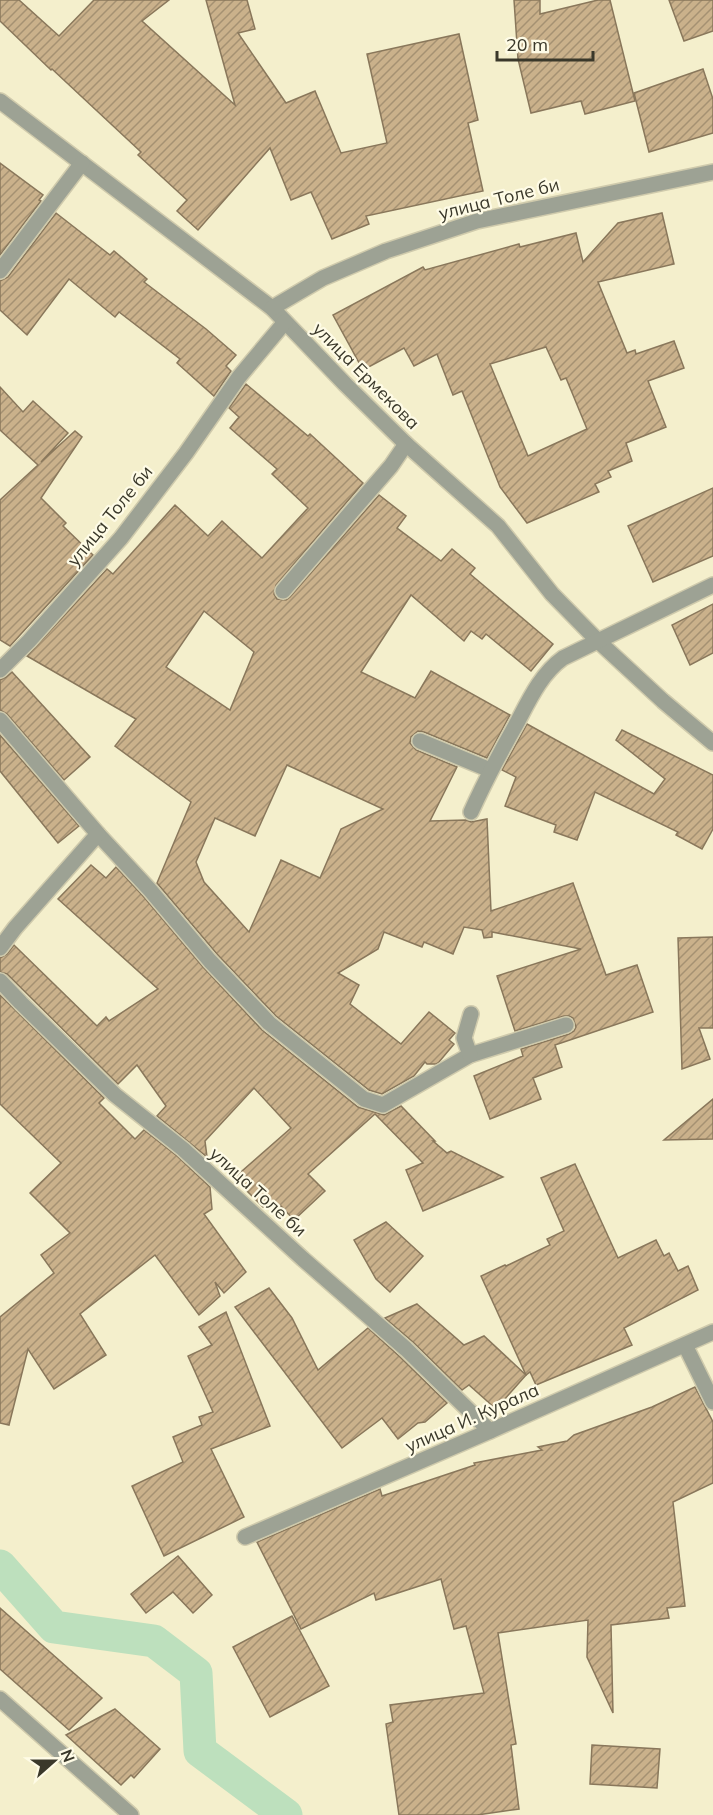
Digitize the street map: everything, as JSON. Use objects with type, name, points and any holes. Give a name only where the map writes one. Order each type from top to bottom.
[{"type":"street","name":"улица Ермекова","points":[[0,101],[272,308],[406,444],[498,526],[552,594],[598,640],[663,701],[713,743]]},
{"type":"street","points":[[0,271],[82,163]]},
{"type":"street","name":"улица Толе би","points":[[272,308],[323,278],[386,251],[477,221],[713,172]]},
{"type":"street","name":"улица Толе би","points":[[0,670],[30,641],[121,538],[186,453],[239,377],[285,322]]},
{"type":"street","points":[[283,591],[391,466],[406,444]]},
{"type":"street","points":[[471,812],[490,770],[538,685],[553,665],[563,657],[713,585]]},
{"type":"street","points":[[0,720],[210,961],[269,1023],[364,1100],[383,1105],[470,1055],[566,1025]]},
{"type":"street","points":[[420,741],[490,770]]},
{"type":"street","points":[[0,948],[98,834]]},
{"type":"street","name":"улица Толе би","points":[[0,981],[115,1095],[183,1149],[406,1349],[490,1431]]},
{"type":"street","points":[[470,1055],[464,1038],[471,1014]]},
{"type":"street","name":"улица И. Курала","points":[[245,1537],[713,1332]]},
{"type":"street","points":[[685,1345],[713,1402]]},
{"type":"street","points":[[0,1700],[131,1815]]},
{"type":"building","points":[[0,0],[19,0],[59,36],[94,0],[169,0],[142,21],[235,105],[206,0],[247,0],[255,29],[238,33],[286,103],[315,91],[341,153],[387,143],[367,54],[459,34],[478,120],[468,123],[483,191],[366,216],[369,224],[332,239],[311,192],[291,200],[270,148],[198,230],[177,211],[187,200],[138,155],[141,152],[0,21]]},
{"type":"building","points":[[514,0],[540,0],[540,14],[598,0],[610,0],[635,101],[585,114],[581,101],[531,113],[518,59]]},
{"type":"building","points":[[669,0],[713,0],[713,31],[684,41]]},
{"type":"building","points":[[703,69],[713,99],[713,133],[649,152],[634,93]]},
{"type":"building","points":[[0,163],[43,195],[39,200],[41,201],[0,255]]},
{"type":"building","points":[[56,213],[110,255],[114,251],[147,279],[144,282],[236,355],[226,366],[231,371],[214,396],[177,363],[180,359],[119,312],[115,317],[69,279],[27,335],[0,310],[0,281],[8,277]]},
{"type":"building","points":[[662,213],[674,264],[598,282],[627,353],[635,350],[636,354],[674,341],[684,368],[648,381],[666,427],[626,443],[632,461],[608,471],[611,477],[595,484],[599,492],[527,523],[500,487],[462,391],[453,395],[437,354],[414,366],[404,348],[363,370],[333,315],[423,267],[425,270],[519,244],[520,247],[576,233],[583,262],[618,223]],"holes":[[[546,347],[561,380],[566,378],[587,429],[528,456],[490,364]]]},
{"type":"building","points":[[246,384],[308,436],[310,434],[363,483],[276,585],[274,594],[277,599],[286,600],[290,597],[379,495],[406,516],[397,528],[441,561],[452,549],[475,568],[470,574],[553,644],[531,671],[486,634],[482,639],[471,631],[464,641],[411,595],[361,672],[415,698],[431,671],[510,715],[487,758],[424,732],[418,731],[411,737],[410,743],[416,750],[457,767],[430,821],[466,820],[471,822],[487,819],[491,911],[573,883],[606,975],[637,965],[653,1012],[555,1045],[562,1067],[533,1078],[541,1099],[490,1119],[474,1076],[523,1056],[521,1049],[569,1034],[576,1027],[573,1018],[564,1016],[515,1031],[497,976],[581,949],[492,932],[492,937],[484,938],[482,930],[464,927],[453,954],[424,942],[422,947],[384,932],[378,949],[338,973],[359,985],[350,1004],[401,1044],[429,1012],[455,1033],[449,1040],[454,1044],[439,1062],[427,1064],[425,1062],[414,1076],[382,1094],[369,1090],[276,1016],[217,954],[157,883],[191,802],[115,746],[136,719],[27,656],[107,569],[113,574],[175,505],[208,536],[222,521],[262,558],[308,508],[272,474],[277,469],[230,428],[239,417],[229,408]],"holes":[[[204,611],[254,652],[230,710],[166,667]],[[287,765],[383,809],[341,829],[320,878],[281,860],[249,932],[204,882],[196,862],[215,818],[255,836]]]},
{"type":"building","points":[[0,387],[23,412],[33,401],[68,433],[41,462],[75,431],[82,437],[41,498],[66,523],[63,526],[93,555],[10,646],[0,640],[0,500],[38,465],[0,430]]},
{"type":"building","points":[[713,488],[713,556],[653,582],[628,526]]},
{"type":"building","points":[[713,604],[713,653],[690,665],[672,625]]},
{"type":"building","points":[[12,672],[90,757],[64,780],[7,714],[0,710],[0,680]]},
{"type":"building","points":[[527,724],[654,794],[665,779],[616,740],[622,730],[713,775],[713,829],[702,849],[676,835],[678,832],[595,792],[577,840],[554,832],[556,825],[505,806],[516,777],[502,770]]},
{"type":"building","points":[[0,735],[79,826],[58,843],[0,771]]},
{"type":"building","points":[[91,865],[106,878],[116,867],[203,967],[262,1030],[358,1107],[384,1115],[401,1106],[447,1153],[451,1151],[503,1177],[423,1211],[406,1170],[423,1163],[375,1114],[308,1174],[325,1191],[294,1220],[281,1206],[263,1207],[234,1178],[291,1128],[254,1088],[205,1141],[207,1157],[157,1116],[166,1106],[137,1065],[118,1084],[7,974],[0,972],[0,958],[7,954],[14,945],[97,1026],[106,1017],[109,1021],[158,989],[58,899]]},
{"type":"building","points":[[713,937],[713,1028],[699,1028],[710,1059],[682,1069],[678,938]]},
{"type":"building","points":[[0,995],[104,1098],[99,1103],[135,1139],[144,1130],[177,1156],[210,1187],[212,1209],[204,1214],[246,1272],[224,1293],[215,1282],[220,1296],[199,1315],[155,1255],[80,1314],[106,1355],[54,1389],[28,1349],[9,1425],[0,1423],[0,1317],[54,1273],[41,1255],[70,1233],[30,1193],[61,1163],[0,1104]]},
{"type":"building","points":[[713,1099],[713,1139],[664,1140]]},
{"type":"building","points":[[575,1164],[618,1258],[656,1240],[664,1256],[669,1253],[678,1271],[688,1266],[698,1290],[624,1328],[632,1345],[536,1385],[530,1372],[526,1375],[481,1276],[550,1245],[547,1239],[564,1231],[541,1178]]},
{"type":"building","points":[[386,1222],[423,1256],[390,1292],[376,1279],[354,1240]]},
{"type":"building","points":[[269,1288],[292,1318],[318,1370],[368,1328],[447,1403],[425,1422],[418,1423],[398,1439],[382,1418],[342,1448],[235,1307]]},
{"type":"building","points":[[417,1304],[464,1345],[484,1336],[526,1375],[496,1409],[469,1385],[462,1390],[385,1318]]},
{"type":"building","points":[[226,1312],[270,1426],[211,1449],[244,1517],[164,1556],[132,1486],[183,1462],[173,1437],[202,1425],[199,1417],[213,1412],[188,1356],[212,1345],[199,1327]]},
{"type":"building","points":[[695,1387],[713,1422],[713,1483],[673,1502],[685,1606],[667,1608],[669,1618],[611,1625],[613,1713],[587,1657],[588,1620],[498,1633],[516,1744],[511,1745],[519,1809],[477,1815],[399,1815],[386,1724],[393,1722],[390,1705],[484,1693],[466,1626],[454,1629],[441,1579],[376,1600],[374,1593],[301,1629],[257,1542],[380,1489],[382,1496],[475,1465],[474,1463],[542,1450],[538,1447],[567,1441],[574,1435],[652,1407]]},
{"type":"building","points":[[178,1556],[212,1595],[193,1613],[173,1592],[146,1613],[131,1594]]},
{"type":"building","points":[[0,1608],[102,1698],[69,1730],[0,1669]]},
{"type":"building","points":[[292,1616],[329,1686],[270,1717],[233,1647]]},
{"type":"building","points":[[115,1709],[160,1749],[134,1778],[131,1775],[121,1785],[66,1735]]},
{"type":"building","points":[[592,1745],[660,1749],[657,1788],[590,1784]]},
{"type":"waterway","points":[[0,1566],[54,1627],[154,1641],[196,1673],[200,1751],[286,1815]]}]
